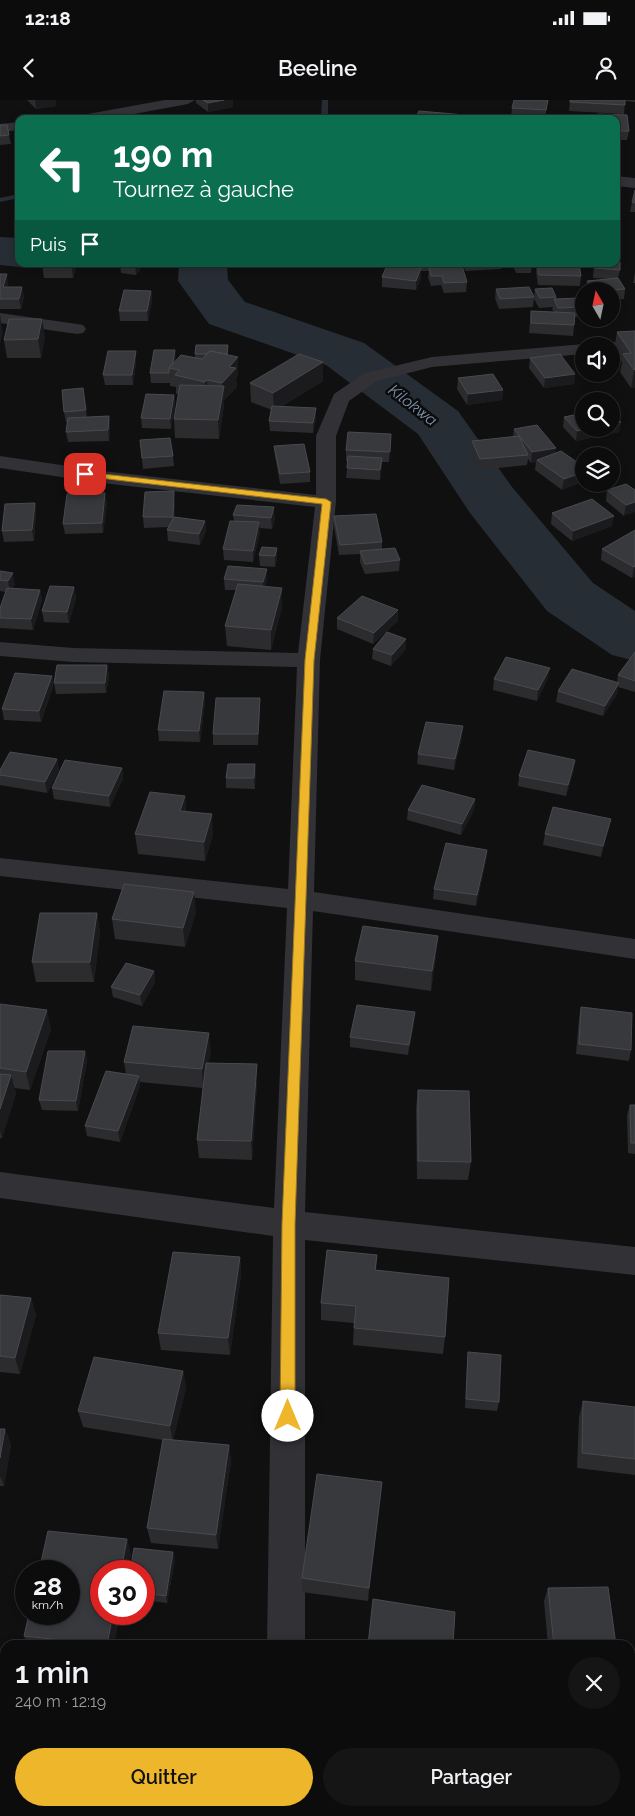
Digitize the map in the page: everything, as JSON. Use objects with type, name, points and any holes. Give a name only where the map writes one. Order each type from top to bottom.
[{"type":"street","points":[[116,115],[188,100]]},
{"type":"street","points":[[0,128],[15,126]]},
{"type":"street","points":[[620,181],[635,183]]},
{"type":"street","points":[[0,318],[77,329]]},
{"type":"street","points":[[620,346],[635,345]]},
{"type":"street","points":[[286,1640],[288,1224],[302,900],[309,660],[326,502],[326,436],[341,398],[375,376],[432,362],[575,350]]},
{"type":"street","points":[[0,462],[102,477],[326,502]]},
{"type":"street","points":[[0,649],[73,655],[309,660]]},
{"type":"street","points":[[0,867],[302,900],[635,949]]},
{"type":"street","points":[[0,1185],[288,1224],[635,1261]]},
{"type":"building","points":[[203,100],[224,100],[208,103]]},
{"type":"building","points":[[514,100],[548,100],[546,110],[512,108]]},
{"type":"building","points":[[570,100],[625,100],[625,105],[570,102]]},
{"type":"building","points":[[419,111],[465,115],[417,115]]},
{"type":"building","points":[[598,114],[627,115],[629,131],[620,131],[620,115]]},
{"type":"building","points":[[0,125],[7,125],[9,135],[0,136]]},
{"type":"building","points":[[635,190],[635,203],[632,202]]},
{"type":"building","points":[[386,267],[421,268],[416,281],[382,277]]},
{"type":"building","points":[[462,267],[467,282],[444,283],[442,276],[431,276],[429,268]]},
{"type":"building","points":[[538,267],[580,267],[581,276],[539,275]]},
{"type":"building","points":[[620,267],[620,270],[595,268]]},
{"type":"building","points":[[0,274],[7,274],[3,287],[22,287],[19,299],[0,299]]},
{"type":"building","points":[[618,278],[625,289],[620,289],[620,282],[587,281]]},
{"type":"building","points":[[529,287],[534,297],[500,299],[496,289]]},
{"type":"building","points":[[552,288],[556,297],[540,298],[535,289]]},
{"type":"building","points":[[124,290],[151,291],[147,311],[119,311]]},
{"type":"building","points":[[575,298],[575,307],[558,308],[554,299]]},
{"type":"building","points":[[531,311],[575,313],[574,325],[531,323]]},
{"type":"building","points":[[9,319],[42,319],[38,339],[4,340]]},
{"type":"building","points":[[635,331],[634,370],[623,354],[631,353],[617,332]]},
{"type":"building","points":[[196,345],[228,345],[227,354],[210,351],[206,354],[195,354]]},
{"type":"building","points":[[154,350],[175,350],[169,373],[150,373]]},
{"type":"building","points":[[108,351],[136,351],[132,375],[103,375]]},
{"type":"building","points":[[210,351],[238,357],[229,367],[236,368],[222,383],[207,380],[205,382],[175,375],[179,370],[169,368],[181,355],[202,359]]},
{"type":"building","points":[[299,354],[323,362],[273,393],[250,383]]},
{"type":"building","points":[[560,354],[575,374],[545,378],[530,358]]},
{"type":"building","points":[[493,374],[503,390],[468,394],[458,378]]},
{"type":"building","points":[[180,385],[224,386],[218,420],[174,419]]},
{"type":"building","points":[[83,388],[86,410],[64,412],[62,390]]},
{"type":"building","points":[[146,394],[174,395],[170,419],[141,418]]},
{"type":"building","points":[[272,406],[316,408],[313,423],[269,421]]},
{"type":"building","points":[[575,415],[575,429],[564,417]]},
{"type":"building","points":[[109,416],[108,430],[66,432],[68,418]]},
{"type":"building","points":[[537,425],[556,448],[532,452],[514,429]]},
{"type":"building","points":[[348,432],[391,434],[390,452],[346,450]]},
{"type":"building","points":[[519,436],[528,455],[480,459],[472,441]]},
{"type":"building","points":[[170,438],[173,456],[142,458],[140,440]]},
{"type":"building","points":[[304,444],[310,472],[280,474],[274,446]]},
{"type":"building","points":[[561,451],[575,461],[575,475],[564,479],[537,460]]},
{"type":"building","points":[[348,456],[382,458],[380,470],[347,468]]},
{"type":"building","points":[[626,484],[635,490],[635,502],[626,505],[610,492],[620,492],[620,486]]},
{"type":"building","points":[[174,491],[173,517],[143,517],[145,492]]},
{"type":"building","points":[[105,493],[102,523],[63,524],[67,494]]},
{"type":"building","points":[[592,499],[614,516],[573,531],[552,513]]},
{"type":"building","points":[[35,503],[32,530],[2,531],[5,504]]},
{"type":"building","points":[[237,505],[274,507],[271,518],[233,515]]},
{"type":"building","points":[[376,514],[382,542],[340,545],[334,516]]},
{"type":"building","points":[[174,517],[205,521],[199,534],[167,530]]},
{"type":"building","points":[[230,521],[259,522],[253,551],[223,549]]},
{"type":"building","points":[[635,530],[634,567],[602,549]]},
{"type":"building","points":[[262,547],[277,548],[275,556],[259,555]]},
{"type":"building","points":[[395,548],[400,560],[365,564],[360,551]]},
{"type":"building","points":[[228,566],[267,569],[263,582],[224,579]]},
{"type":"building","points":[[0,571],[13,573],[8,581],[0,580]]},
{"type":"building","points":[[238,584],[282,588],[271,630],[225,626]]},
{"type":"building","points":[[50,586],[74,587],[67,612],[42,611]]},
{"type":"building","points":[[7,588],[40,590],[31,619],[0,618],[0,608]]},
{"type":"building","points":[[362,596],[398,610],[374,633],[337,618]]},
{"type":"building","points":[[387,632],[406,639],[392,655],[373,649]]},
{"type":"building","points":[[635,652],[635,681],[618,675]]},
{"type":"building","points":[[506,657],[550,668],[538,690],[494,679]]},
{"type":"building","points":[[57,665],[107,665],[105,683],[54,683]]},
{"type":"building","points":[[572,669],[619,683],[605,706],[558,691]]},
{"type":"building","points":[[15,673],[52,676],[39,711],[2,709]]},
{"type":"building","points":[[164,691],[204,692],[199,731],[158,730]]},
{"type":"building","points":[[216,698],[260,698],[258,734],[213,734]]},
{"type":"building","points":[[426,722],[463,726],[455,759],[418,754]]},
{"type":"building","points":[[528,750],[575,760],[568,785],[519,776]]},
{"type":"building","points":[[10,752],[57,759],[45,782],[0,775],[0,770]]},
{"type":"building","points":[[65,760],[122,768],[109,796],[52,788]]},
{"type":"building","points":[[228,764],[255,764],[254,778],[226,778]]},
{"type":"building","points":[[422,785],[475,799],[462,824],[408,810]]},
{"type":"building","points":[[150,792],[185,796],[180,811],[212,814],[204,842],[135,834]]},
{"type":"building","points":[[553,807],[611,819],[603,846],[545,834]]},
{"type":"building","points":[[446,843],[487,850],[477,895],[434,889]]},
{"type":"building","points":[[124,884],[194,892],[183,928],[112,919]]},
{"type":"building","points":[[40,913],[97,913],[90,962],[32,962]]},
{"type":"building","points":[[363,926],[438,936],[432,971],[355,961]]},
{"type":"building","points":[[126,963],[154,971],[140,995],[111,987]]},
{"type":"building","points":[[0,1004],[47,1010],[26,1072],[0,1068]]},
{"type":"building","points":[[357,1005],[415,1012],[409,1045],[350,1037]]},
{"type":"building","points":[[581,1007],[632,1013],[631,1050],[579,1044]]},
{"type":"building","points":[[133,1026],[209,1033],[202,1069],[124,1062]]},
{"type":"building","points":[[48,1051],[85,1051],[76,1101],[39,1100]]},
{"type":"building","points":[[206,1063],[257,1064],[251,1141],[197,1140]]},
{"type":"building","points":[[106,1071],[139,1076],[118,1131],[85,1126]]},
{"type":"building","points":[[0,1074],[11,1075],[0,1109]]},
{"type":"building","points":[[418,1090],[469,1091],[471,1162],[418,1161]]},
{"type":"building","points":[[630,1105],[635,1105],[635,1143],[631,1143]]},
{"type":"building","points":[[327,1250],[377,1255],[375,1270],[449,1278],[445,1337],[354,1328],[356,1306],[321,1303]]},
{"type":"building","points":[[173,1252],[240,1257],[228,1338],[158,1333]]},
{"type":"building","points":[[0,1295],[31,1298],[15,1358],[0,1356]]},
{"type":"building","points":[[468,1352],[501,1355],[499,1402],[466,1399]]},
{"type":"building","points":[[94,1357],[183,1371],[170,1426],[78,1411]]},
{"type":"building","points":[[583,1401],[635,1407],[635,1459],[582,1453]]},
{"type":"building","points":[[0,1429],[5,1429],[0,1458]]},
{"type":"building","points":[[163,1439],[229,1445],[216,1535],[147,1528]]},
{"type":"building","points":[[317,1474],[382,1482],[369,1588],[302,1578]]},
{"type":"building","points":[[48,1531],[127,1539],[123,1560],[90,1560],[90,1625],[111,1625],[108,1640],[61,1640],[24,1636],[26,1625],[80,1625],[80,1560],[41,1560]]},
{"type":"building","points":[[134,1548],[173,1552],[166,1596],[155,1594],[155,1560],[132,1560]]},
{"type":"building","points":[[608,1587],[615,1640],[553,1640],[548,1588]]},
{"type":"building","points":[[373,1599],[455,1612],[453,1640],[369,1640]]},
{"type":"waterway","points":[[324,115],[325,100]]},
{"type":"waterway","points":[[0,200],[15,197]]},
{"type":"waterway","name":"Kilokwa","points":[[0,251],[15,253]]},
{"type":"waterway","name":"Kilokwa","points":[[203,267],[203,281],[227,313],[345,354],[438,423],[491,500],[570,597],[635,641]]},
{"type":"route","points":[[85,474],[326,502],[309,660],[302,900],[288,1224],[288,1416]]}]
